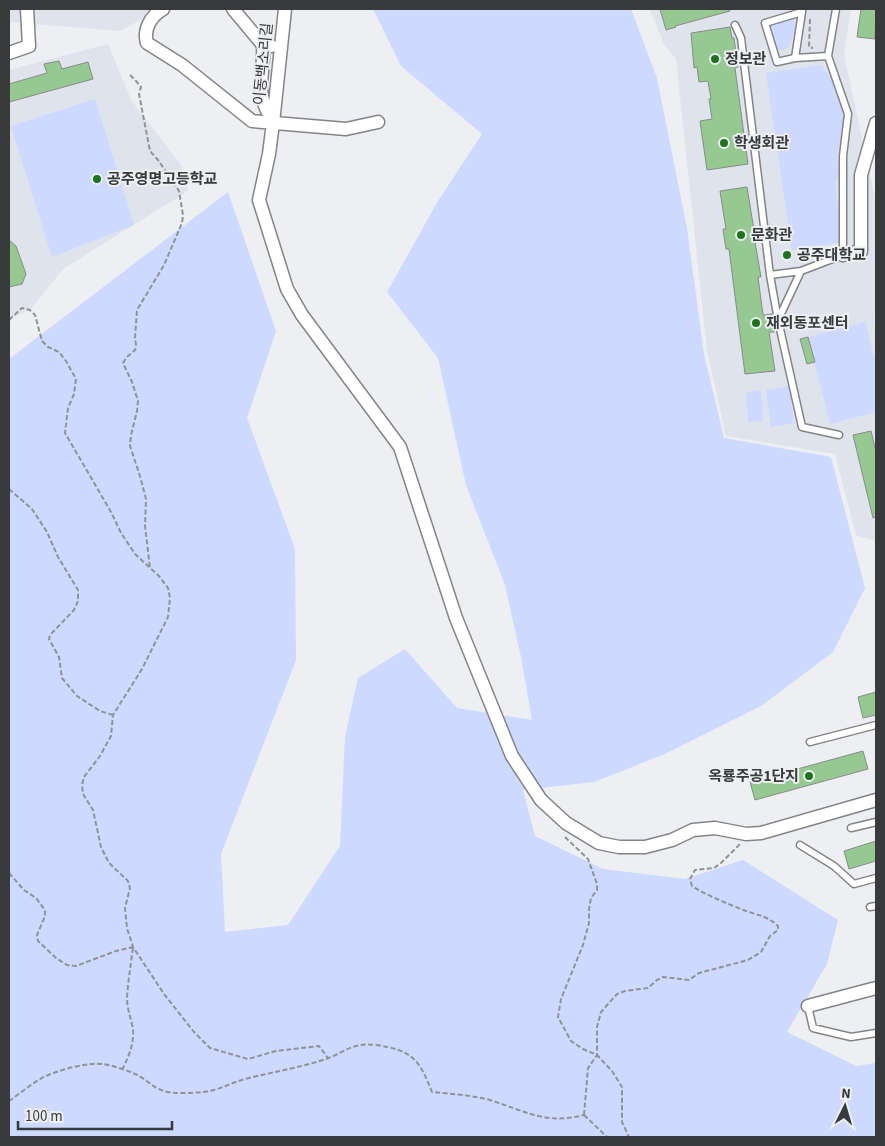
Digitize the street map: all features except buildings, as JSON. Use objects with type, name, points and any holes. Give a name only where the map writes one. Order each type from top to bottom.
[{"type":"street","points":[[9,52],[29,46],[27,9]]},
{"type":"street","points":[[163,9],[155,14],[149,22],[147,43],[182,65],[252,121],[346,129],[378,122]]},
{"type":"street","points":[[233,9],[263,45],[264,62],[261,90],[264,105],[274,123]]},
{"type":"street","name":"이동백소리길","points":[[284,9],[274,123],[258,200],[287,289],[302,315],[400,447],[456,618],[512,756],[541,800],[566,823],[598,844],[619,847],[645,846],[672,840],[693,830],[714,828],[746,834],[761,833],[876,800]]},
{"type":"street","points":[[263,45],[281,48]]},
{"type":"street","points":[[843,255],[861,251],[861,176],[876,123]]},
{"type":"street","points":[[808,1006],[876,988]]},
{"type":"lane","points":[[770,275],[801,271],[843,255],[843,156],[848,114],[828,56],[836,9]]},
{"type":"lane","points":[[795,58],[802,11],[765,23],[777,62],[795,58],[828,56]]},
{"type":"lane","points":[[736,25],[741,38],[770,275],[802,427],[839,435]]},
{"type":"lane","points":[[778,320],[801,271]]},
{"type":"lane","points":[[810,742],[876,726]]},
{"type":"lane","points":[[851,828],[876,822]]},
{"type":"lane","points":[[800,845],[834,866],[854,884],[876,878]]},
{"type":"lane","points":[[808,1006],[813,1028],[851,1037],[876,1033]]},
{"type":"path","points":[[810,18],[809,46],[816,49]]},
{"type":"path","points":[[130,76],[141,87],[139,94],[150,151],[178,191],[183,215],[182,223],[164,265],[137,310],[135,350],[126,357],[123,364],[132,382],[138,401],[138,411],[130,446],[146,499],[145,526],[150,568]]},
{"type":"path","points":[[9,320],[22,308],[30,310],[35,315],[42,341],[48,347],[59,352],[72,370],[76,379],[74,394],[68,408],[65,433],[112,512],[121,534],[135,554],[159,576],[168,588],[170,598],[168,616],[142,669],[113,716],[111,736],[100,756],[84,776],[82,785],[83,794],[93,810],[101,847],[109,863],[128,881],[130,888],[125,908],[132,947],[127,1010],[133,1029],[131,1052],[122,1070]]},
{"type":"path","points":[[9,489],[32,508],[58,558],[78,590],[78,601],[74,610],[50,635],[49,639],[59,658],[62,678],[77,696],[100,711],[113,716]]},
{"type":"path","points":[[584,1115],[588,1068],[597,1054],[597,1027],[600,1012],[616,994],[648,988],[663,977],[690,980],[705,971],[748,960],[761,952],[770,936],[778,930],[778,926],[774,921],[692,886],[690,879],[695,870],[714,868],[744,840],[746,834]]},
{"type":"path","points":[[564,835],[588,859],[597,884],[597,890],[591,898],[589,923],[583,945],[561,999],[558,1017],[571,1041],[583,1049],[597,1054],[612,1071],[622,1087],[622,1122],[629,1137]]},
{"type":"path","points":[[9,873],[24,890],[36,898],[45,910],[45,916],[37,935],[38,941],[56,958],[67,965],[76,966],[116,950],[132,947]]},
{"type":"path","points":[[132,947],[164,994],[194,1032],[210,1048],[248,1059],[276,1051],[319,1046],[328,1058]]},
{"type":"path","points":[[9,1101],[47,1076],[70,1069],[102,1064],[135,1074],[164,1091],[202,1092],[219,1090],[229,1083],[298,1068],[328,1058],[342,1050],[360,1044],[393,1048],[415,1059],[423,1070],[432,1092],[475,1097],[545,1119],[569,1119],[584,1115]]},
{"type":"path","points":[[584,1115],[607,1137]]},
{"type":"shaded area","points":[[9,9],[160,9],[120,31],[9,22]]},
{"type":"shaded area","points":[[373,9],[631,9],[657,78],[687,228],[704,354],[724,438],[831,457],[865,588],[833,652],[761,706],[665,754],[594,782],[523,790],[535,836],[603,869],[685,879],[743,860],[838,920],[827,964],[787,1032],[856,1066],[876,1063],[876,1137],[9,1137],[9,359],[228,192],[276,331],[247,418],[295,549],[296,660],[221,854],[225,932],[288,925],[340,846],[345,737],[358,678],[405,649],[457,708],[532,720],[521,657],[505,585],[466,485],[438,358],[387,292],[438,201],[482,134],[401,66]]},
{"type":"shaded area","name":"공주대학교","points":[[650,9],[851,9],[844,55],[876,202],[876,308],[874,321],[876,329],[876,541],[856,535],[835,454],[726,436],[707,350],[676,59],[664,44]]},
{"type":"shaded area","points":[[793,19],[796,32],[788,47],[783,50],[777,49],[770,26],[774,23]]},
{"type":"shaded area","name":"공주영명고등학교","points":[[108,44],[131,100],[182,166],[188,191],[63,269],[31,309],[9,319],[9,70]]},
{"type":"shaded area","points":[[821,65],[837,87],[844,117],[837,157],[840,173],[835,185],[844,242],[792,250],[766,73]]},
{"type":"shaded area","points":[[95,99],[134,225],[52,257],[11,126]]},
{"type":"shaded area","points":[[865,322],[876,364],[876,412],[830,424],[808,337]]},
{"type":"shaded area","points":[[789,386],[794,423],[771,427],[766,390]]},
{"type":"shaded area","points":[[761,391],[763,421],[748,422],[746,392]]},
{"type":"place","name":"정보관","points":[[715,59]]},
{"type":"place","name":"학생회관","points":[[724,143]]},
{"type":"place","name":"공주영명고등학교","points":[[97,179]]},
{"type":"place","name":"문화관","points":[[741,235]]},
{"type":"place","name":"공주대학교","points":[[787,255]]},
{"type":"place","name":"재외동포센터","points":[[756,323]]},
{"type":"place","name":"옥룡주공1단지","points":[[809,776]]}]
